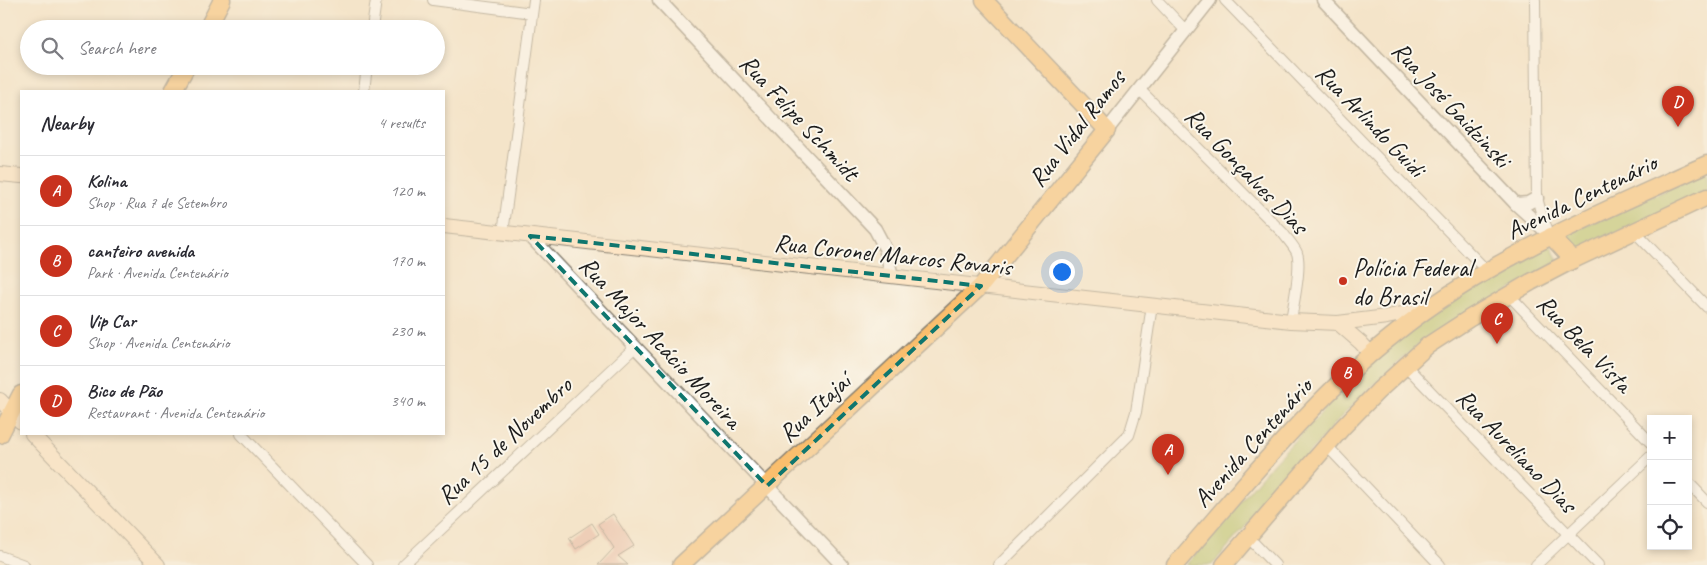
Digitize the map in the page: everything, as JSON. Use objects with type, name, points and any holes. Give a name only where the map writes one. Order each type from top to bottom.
[{"type":"main road","points":[[212,20],[222,0]]},
{"type":"main road","points":[[984,0],[1107,130]]},
{"type":"main road","points":[[175,90],[182,75]]},
{"type":"main road","name":"Rua Vidal Ramos","points":[[981,286],[1107,130]]},
{"type":"main road","name":"Avenida Centenário","points":[[1175,565],[1294,430],[1332,390],[1371,354],[1427,309],[1486,270],[1551,236],[1707,164]]},
{"type":"main road","points":[[0,174],[20,176]]},
{"type":"main road","points":[[1224,565],[1327,446],[1405,365],[1428,346],[1508,294],[1573,260],[1707,197]]},
{"type":"main road","name":"Rua Coronel Marcos Rovaris","points":[[445,226],[1291,321],[1338,323],[1387,317],[1427,309]]},
{"type":"main road","points":[[1551,236],[1573,260]]},
{"type":"main road","name":"Rua Itajaí","points":[[681,565],[981,286]]},
{"type":"main road","points":[[1338,323],[1371,354]]},
{"type":"main road","points":[[0,400],[17,418]]},
{"type":"main road","points":[[0,435],[17,418],[20,400]]},
{"type":"main road","points":[[33,435],[158,565]]},
{"type":"street","points":[[373,20],[376,0]]},
{"type":"street","points":[[433,0],[532,13]]},
{"type":"street","points":[[504,233],[534,0]]},
{"type":"street","name":"Rua Felipe Schmidt","points":[[659,0],[875,229],[885,248],[892,276]]},
{"type":"street","points":[[1157,0],[1186,30]]},
{"type":"street","name":"Rua Vidal Ramos","points":[[1107,130],[1210,0]]},
{"type":"street","name":"Rua Arlindo Guidi","points":[[1224,0],[1486,270]]},
{"type":"street","name":"Rua José Gaidzinski","points":[[1323,0],[1516,204],[1551,236]]},
{"type":"street","points":[[1535,0],[1537,198],[1543,219],[1551,236]]},
{"type":"street","points":[[364,90],[366,75]]},
{"type":"street","name":"Rua Gonçalves Dias","points":[[1139,89],[1283,233],[1297,253],[1297,279],[1291,321]]},
{"type":"street","points":[[1516,204],[1528,203],[1537,198]]},
{"type":"street","points":[[1634,231],[1707,307]]},
{"type":"street","name":"Rua Major Acácio Moreira","points":[[530,236],[842,565]]},
{"type":"street","name":"Rua Bela Vista","points":[[1508,294],[1647,439]]},
{"type":"street","points":[[999,565],[1129,436],[1136,412],[1152,305]]},
{"type":"street","name":"Rua 15 de Novembro","points":[[403,565],[635,347]]},
{"type":"street","name":"Rua Aureliano Dias","points":[[1405,365],[1598,565]]},
{"type":"street","points":[[242,435],[367,565]]},
{"type":"street","points":[[1327,446],[1440,565]]},
{"type":"street","points":[[1536,565],[1647,460]]},
{"type":"street","points":[[1692,486],[1707,502]]},
{"type":"street","points":[[1248,538],[1275,565]]},
{"type":"street","points":[[0,556],[24,565]]},
{"type":"highlighted area","points":[[530,236],[892,276],[981,286],[767,486]]},
{"type":"green space","points":[[1707,172],[1707,192],[1579,251],[1563,235]]},
{"type":"green space","points":[[1549,242],[1558,261],[1417,346],[1370,388],[1337,421],[1212,565],[1186,565],[1274,462],[1376,356],[1423,318]]},
{"type":"building","points":[[613,514],[634,546],[618,556],[628,565],[598,565],[614,548],[598,524]]},
{"type":"building","points":[[592,523],[599,534],[576,549],[569,538]]},
{"type":"place","name":"Bico de Pão","points":[[1678,127]]},
{"type":"place","name":"Polícia Federal do Brasil","points":[[1343,281]]},
{"type":"place","name":"Vip Car","points":[[1497,344]]},
{"type":"place","name":"canteiro avenida","points":[[1347,398]]},
{"type":"place","name":"Kolina","points":[[1168,475]]}]
